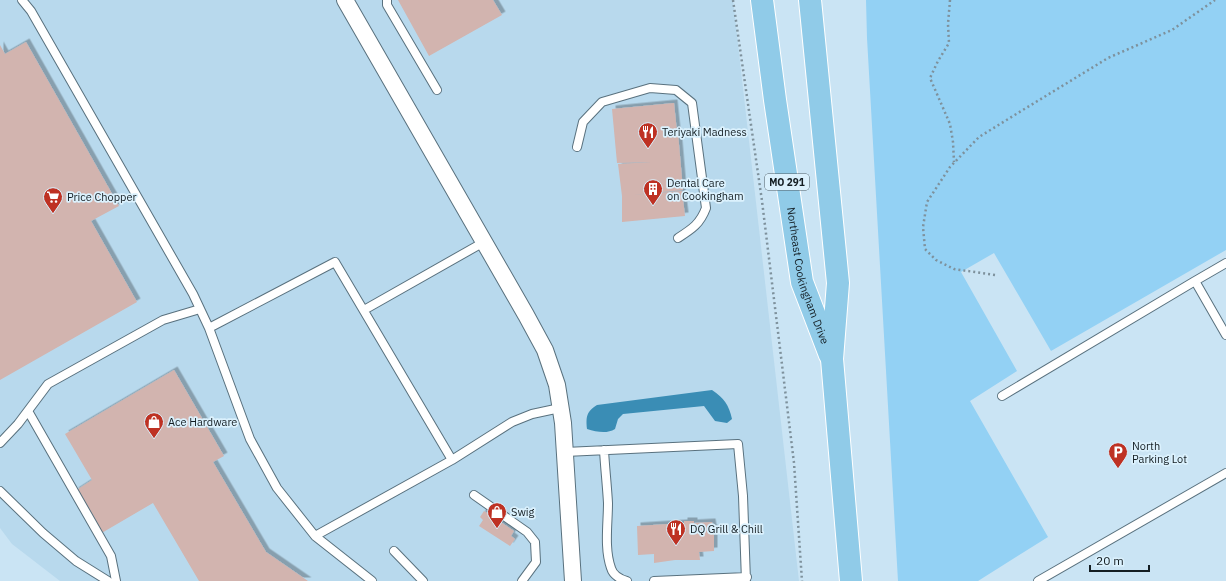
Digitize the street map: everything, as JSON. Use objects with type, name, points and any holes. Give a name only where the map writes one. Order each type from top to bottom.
[{"type":"main road","name":"Northeast Cookingham Drive","points":[[762,0],[802,282],[832,359]]},
{"type":"main road","name":"Northeast Cookingham Drive","points":[[810,0],[838,283],[832,359],[850,581]]},
{"type":"main road","points":[[813,27],[816,0]]},
{"type":"street","points":[[345,0],[545,350],[557,385],[563,423],[572,581]]},
{"type":"lane","points":[[22,0],[31,11],[172,257],[200,309],[209,328],[250,439],[277,488],[316,536],[372,581]]},
{"type":"lane","points":[[387,0],[387,5],[437,90]]},
{"type":"lane","points":[[578,147],[583,122],[602,102],[650,88],[676,90],[692,103],[706,208],[702,219],[693,228],[678,238]]},
{"type":"lane","points":[[364,310],[484,242]]},
{"type":"lane","points":[[209,328],[336,262],[452,460]]},
{"type":"lane","points":[[1002,396],[1226,263]]},
{"type":"lane","points":[[1196,281],[1226,335]]},
{"type":"lane","points":[[0,443],[28,412],[48,384],[163,320],[200,309]]},
{"type":"lane","points":[[316,536],[452,460],[512,422],[532,414],[560,408]]},
{"type":"lane","points":[[28,412],[110,556],[116,581]]},
{"type":"lane","points":[[565,452],[738,444],[747,579],[654,581]]},
{"type":"lane","points":[[604,450],[608,504],[608,552],[611,569],[621,580],[627,581]]},
{"type":"lane","points":[[1038,581],[1226,473]]},
{"type":"lane","points":[[0,491],[43,533],[76,561],[108,581]]},
{"type":"lane","points":[[474,495],[526,532],[535,542],[536,562],[522,581]]},
{"type":"lane","points":[[394,552],[423,581]]},
{"type":"path","points":[[733,0],[762,201],[792,448],[802,581]]},
{"type":"path","points":[[950,0],[948,24],[949,44],[938,61],[930,78],[950,124],[954,163]]},
{"type":"path","points":[[995,275],[954,269],[936,260],[925,248],[923,227],[927,202],[954,163],[979,137],[1108,58],[1172,30],[1215,0]]},
{"type":"shaded area","points":[[0,0],[733,0],[799,581],[60,581],[12,544],[0,528]]},
{"type":"shaded area","points":[[866,0],[1226,0],[1226,250],[1051,351],[994,253],[961,272],[1017,371],[970,401],[1048,537],[978,581],[898,581]]},
{"type":"shaded area","points":[[712,390],[723,399],[729,410],[732,419],[727,423],[715,421],[704,406],[623,414],[618,419],[615,429],[612,431],[602,432],[587,429],[588,415],[597,405]]},
{"type":"building","points":[[398,0],[493,0],[502,15],[429,56]]},
{"type":"building","name":"Price Chopper","points":[[26,42],[119,206],[91,221],[137,302],[0,380],[0,45],[5,54]]},
{"type":"building","points":[[674,103],[677,132],[662,134],[678,133],[683,190],[633,195],[682,191],[685,216],[622,222],[622,196],[618,164],[651,162],[617,163],[612,109]]},
{"type":"building","points":[[174,370],[224,456],[213,462],[266,552],[308,581],[199,581],[153,503],[100,534],[75,491],[92,480],[65,434]]},
{"type":"building","name":"Swig","points":[[484,511],[514,531],[511,536],[515,539],[510,546],[479,526],[483,520],[480,517]]},
{"type":"building","name":"DQ Grill & Chill","points":[[684,521],[694,521],[694,523],[712,522],[714,528],[714,551],[699,552],[700,560],[675,560],[654,563],[654,554],[638,555],[637,526],[684,523]]},
{"type":"place","name":"Teriyaki Madness","points":[[648,149]]},
{"type":"place","name":"Dental Care on Cookingham","points":[[653,206]]},
{"type":"place","name":"Price Chopper","points":[[53,214]]},
{"type":"place","name":"Ace Hardware","points":[[154,439]]},
{"type":"place","name":"North Parking Lot","points":[[1118,469]]},
{"type":"place","name":"Swig","points":[[497,529]]},
{"type":"place","name":"DQ Grill & Chill","points":[[676,546]]}]
